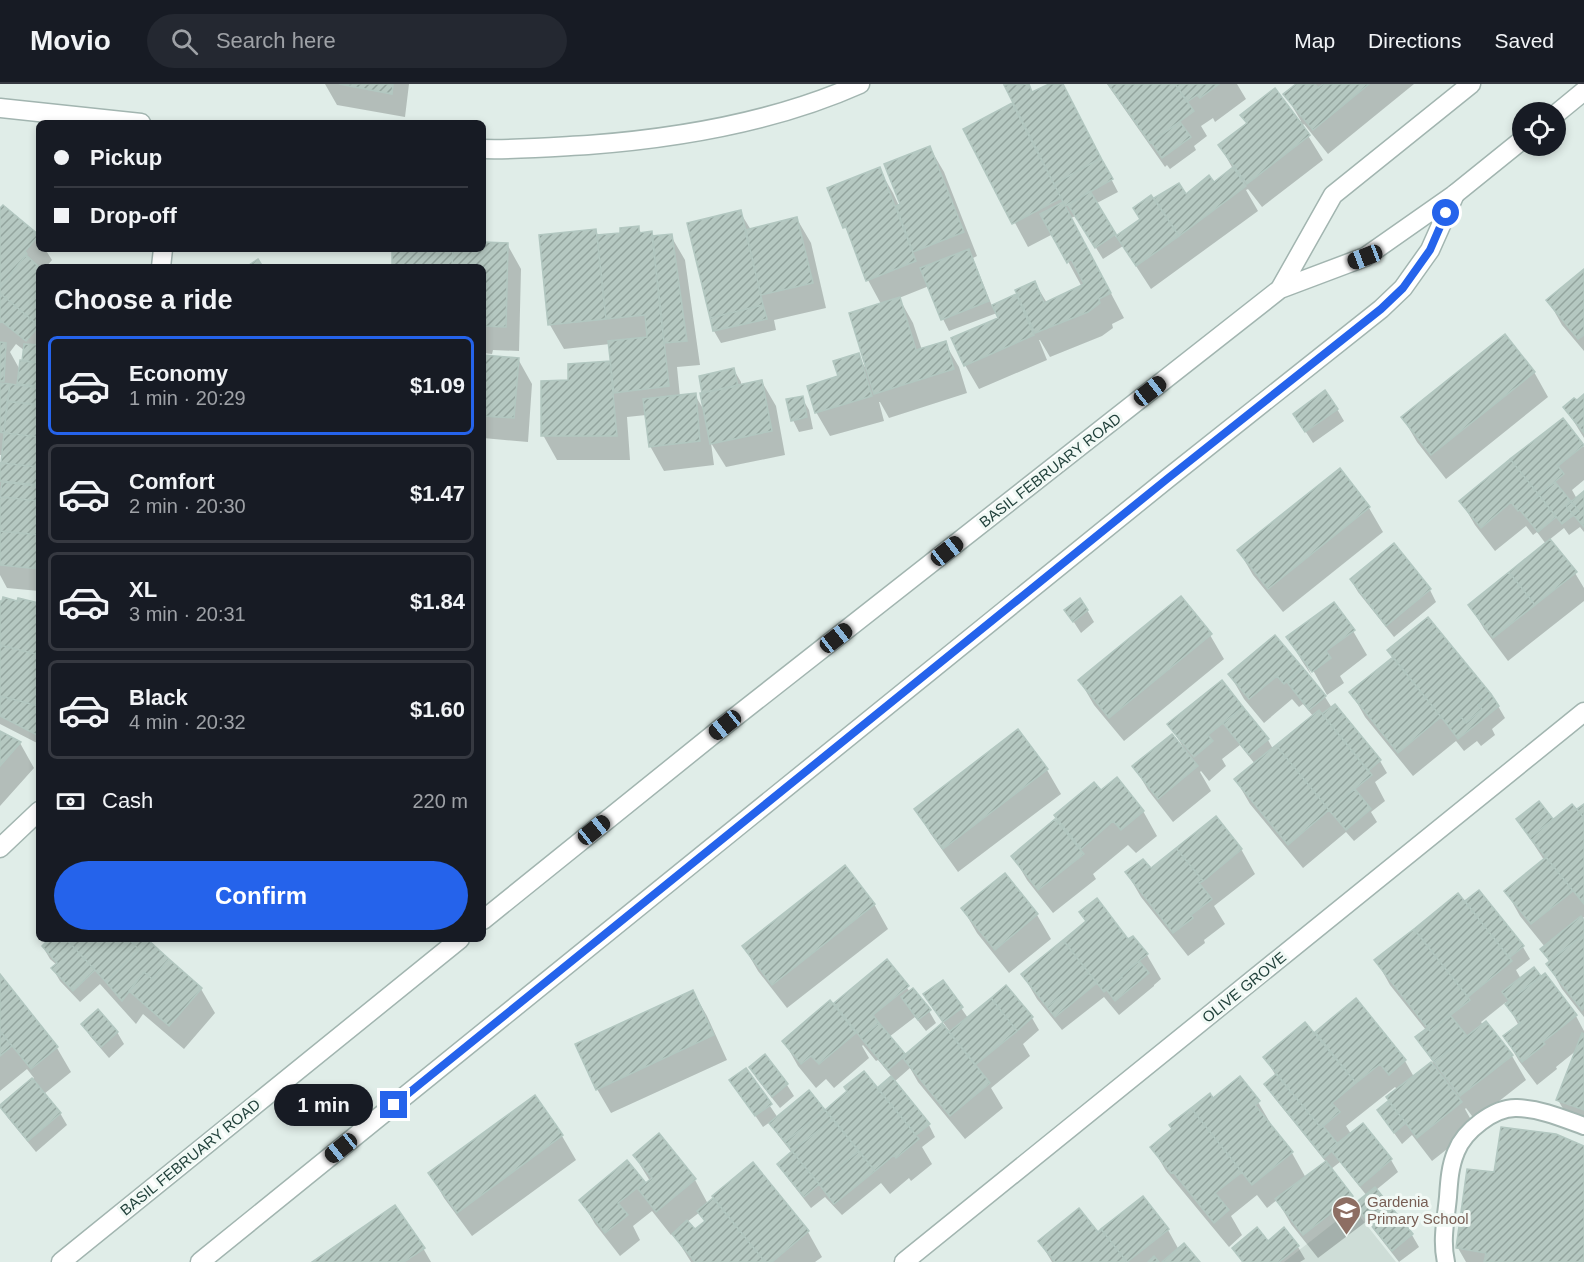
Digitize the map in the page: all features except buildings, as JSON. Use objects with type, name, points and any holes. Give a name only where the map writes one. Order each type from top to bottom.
[{"type":"street","points":[[486,149],[522,150],[638,141],[717,128],[739,124],[832,97],[861,84]]},
{"type":"street","name":"BASIL FEBRUARY ROAD","points":[[1280,290],[1333,195],[1471,84]]},
{"type":"street","points":[[1566,106],[1584,91]]},
{"type":"street","points":[[0,108],[113,120]]},
{"type":"street","name":"BASIL FEBRUARY ROAD","points":[[486,919],[734,718],[1280,290],[1365,257],[1455,194],[1512,148]]},
{"type":"street","points":[[200,1262],[1167,479],[1381,309],[1403,288],[1430,250],[1455,194]]},
{"type":"street","name":"OLIVE GROVE","points":[[904,1262],[1584,712]]},
{"type":"street","points":[[0,848],[36,814]]},
{"type":"street","name":"BASIL FEBRUARY ROAD","points":[[61,1262],[456,942]]},
{"type":"lane","points":[[1446,1262],[1443,1247],[1450,1172],[1456,1150],[1469,1131],[1492,1114],[1514,1107],[1547,1112],[1584,1126]]},
{"type":"shaded area","name":"Gardenia Primary School","points":[[1353,1208],[1396,1262],[1284,1262]]},
{"type":"place","name":"Gardenia Primary School","points":[[1346,1236]]},
{"type":"route","points":[[394,1105],[1167,479],[1381,309],[1403,288],[1430,250],[1446,213]]}]
